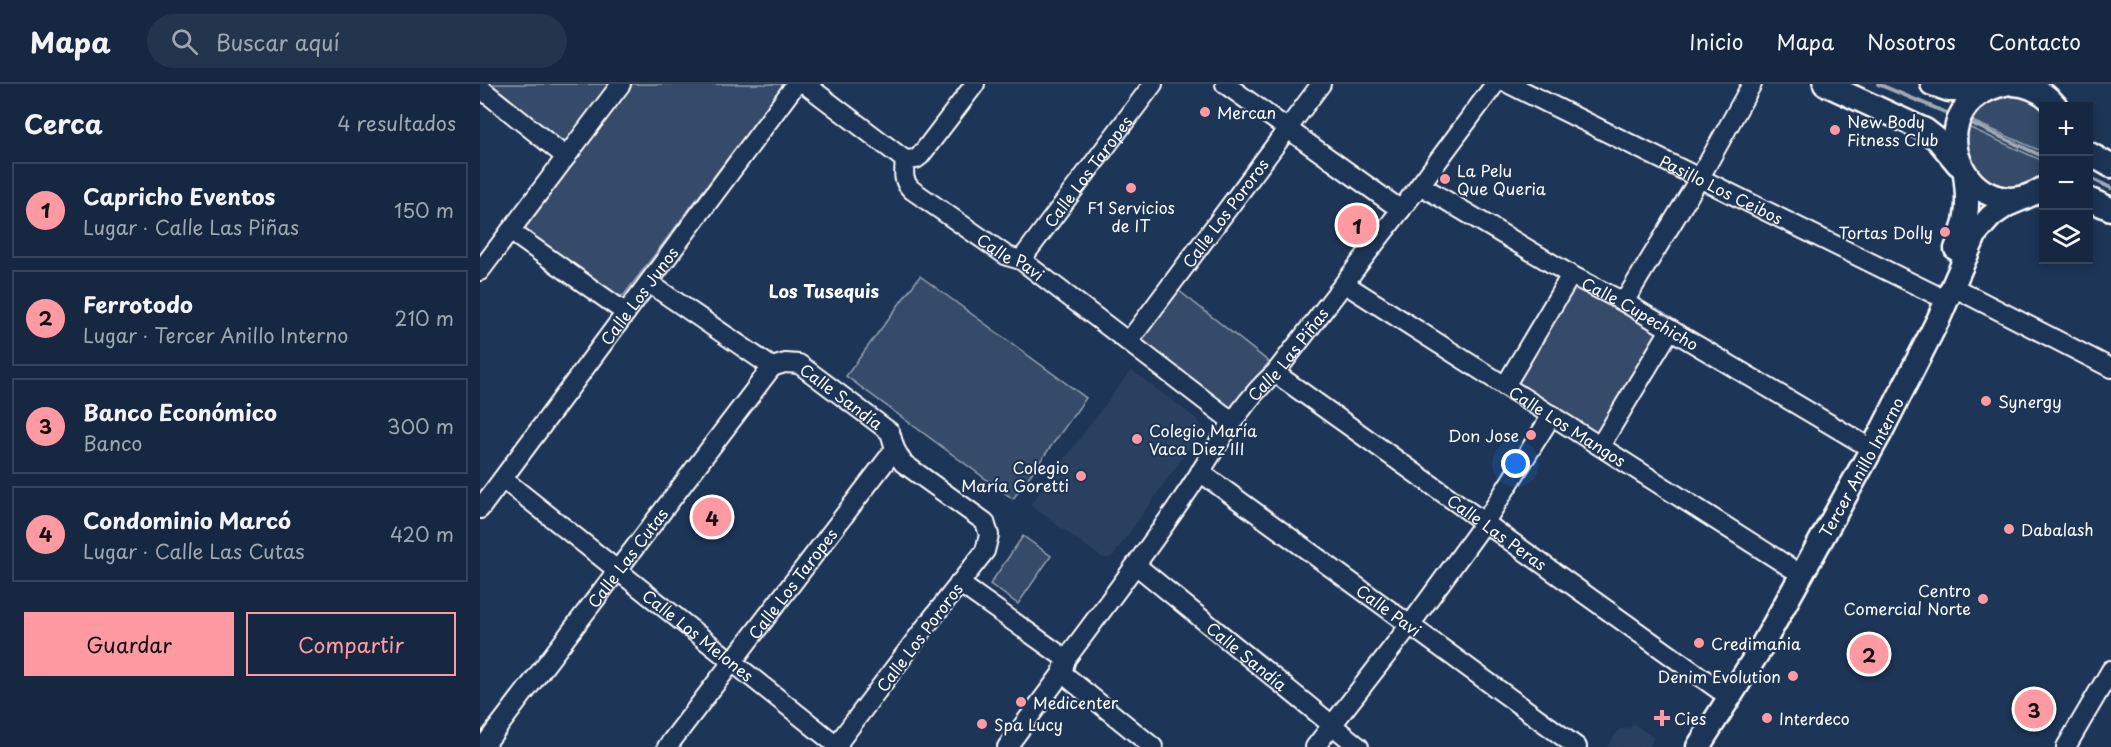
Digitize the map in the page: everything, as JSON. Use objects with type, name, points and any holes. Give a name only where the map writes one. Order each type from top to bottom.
[{"type":"main road","points":[[1825,84],[1925,130],[1938,141],[1974,184],[1992,195],[2012,198],[2037,193]]},
{"type":"main road","points":[[1932,84],[1949,90],[2022,84],[2036,89],[2052,102]]},
{"type":"main road","points":[[2047,84],[2054,102]]},
{"type":"main road","name":"Tercer Anillo Interno","points":[[1698,747],[1759,651],[1880,434],[1944,291],[1965,229],[1968,210],[1963,171],[1955,151],[1955,133],[1960,116],[1970,101],[1999,86]]},
{"type":"main road","points":[[2093,156],[2111,166]]},
{"type":"main road","name":"Tercer Anillo Interno","points":[[1683,747],[1791,568],[1976,233],[1991,216],[2007,205],[2037,193]]},
{"type":"main road","points":[[2093,201],[2111,209]]},
{"type":"street","points":[[480,271],[621,84]]},
{"type":"street","name":"Calle Los Junos","points":[[480,509],[796,84]]},
{"type":"street","points":[[805,84],[912,158],[975,84]]},
{"type":"street","name":"Calle Los Taropes","points":[[1021,260],[1154,84]]},
{"type":"street","points":[[1225,84],[1401,210]]},
{"type":"street","name":"Calle Los Pororos","points":[[1129,342],[1321,84]]},
{"type":"street","name":"Calle Las Piñas","points":[[1006,747],[1137,566],[1233,422],[1345,284],[1495,84]]},
{"type":"street","name":"Pasillo Los Ceibos","points":[[1509,84],[1699,179],[2111,368]]},
{"type":"street","points":[[1624,302],[1699,179],[1752,84]]},
{"type":"street","points":[[480,88],[566,156]]},
{"type":"street","name":"Calle Pavi","points":[[912,158],[904,178],[912,190],[1007,256],[1021,260],[1233,422]]},
{"type":"street","name":"Calle Cupechicho","points":[[1420,185],[1571,275],[1624,302],[1860,442]]},
{"type":"street","points":[[510,231],[626,313]]},
{"type":"street","points":[[1505,386],[1571,275]]},
{"type":"street","points":[[649,282],[772,367]]},
{"type":"street","name":"Calle Los Mangos","points":[[1345,284],[1791,568]]},
{"type":"street","points":[[1600,446],[1670,330]]},
{"type":"street","name":"Calle Sandía","points":[[772,367],[785,363],[799,364],[890,432],[895,449],[903,463],[985,522]]},
{"type":"street","name":"Calle Las Cutas","points":[[483,747],[772,367]]},
{"type":"street","name":"Calle Las Peras","points":[[1275,373],[1719,690]]},
{"type":"street","points":[[1315,747],[1410,625],[1485,522],[1552,415]]},
{"type":"street","name":"Calle Los Taropes","points":[[667,747],[895,449]]},
{"type":"street","name":"Calle Pavi","points":[[1200,472],[1577,747]]},
{"type":"street","name":"Calle Los Melones","points":[[502,479],[837,746]]},
{"type":"street","name":"Calle Los Pororos","points":[[837,746],[985,551],[989,535],[985,522]]},
{"type":"street","name":"Calle Sandía","points":[[1137,566],[1359,747]]},
{"type":"street","points":[[959,583],[1064,666],[1154,747]]},
{"type":"street","points":[[2066,747],[2111,670]]},
{"type":"shaded area","points":[[483,84],[610,84],[568,140],[561,142]]},
{"type":"shaded area","points":[[626,84],[784,84],[624,295],[617,298],[524,235],[524,224]]},
{"type":"shaded area","points":[[2009,93],[2039,104],[2039,150],[1968,119],[1973,108]]},
{"type":"shaded area","points":[[1964,125],[2039,159],[2039,181],[2004,190],[1968,169]]},
{"type":"shaded area","points":[[920,276],[1086,398],[1013,499],[846,376]]},
{"type":"shaded area","points":[[1572,282],[1661,334],[1600,439],[1510,387]]},
{"type":"shaded area","points":[[1178,290],[1269,362],[1235,406],[1228,408],[1141,344],[1141,337]]},
{"type":"shaded area","points":[[1131,370],[1198,420],[1202,430],[1113,556],[1108,558],[1101,557],[1030,505]]},
{"type":"shaded area","points":[[1023,536],[1051,556],[1018,604],[990,584]]},
{"type":"shaded area","points":[[1634,724],[1654,738],[1649,747],[1607,747],[1620,729],[1630,728]]},
{"type":"waterway","points":[[1878,84],[1947,113]]},
{"type":"waterway","points":[[1973,124],[2042,156]]},
{"type":"waterway","points":[[2093,179],[2111,188]]},
{"type":"place","name":"Mercan","points":[[1205,112]]},
{"type":"place","name":"New Body Fitness Club","points":[[1835,130]]},
{"type":"place","name":"La Pelu Que Queria","points":[[1445,179]]},
{"type":"place","name":"F1 Servicios de IT","points":[[1131,188]]},
{"type":"place","name":"Capricho Eventos","points":[[1357,225]]},
{"type":"place","name":"Tortas Dolly","points":[[1945,232]]},
{"type":"place","name":"Synergy","points":[[1986,401]]},
{"type":"place","name":"Don Jose","points":[[1531,435]]},
{"type":"place","name":"Colegio María Vaca Diez III","points":[[1137,439]]},
{"type":"place","name":"Colegio María Goretti","points":[[1081,476]]},
{"type":"place","name":"Condominio Marcó","points":[[712,517]]},
{"type":"place","name":"Dabalash","points":[[2009,529]]},
{"type":"place","name":"Centro Comercial Norte","points":[[1983,599]]},
{"type":"place","name":"Credimania","points":[[1699,643]]},
{"type":"place","name":"Ferrotodo","points":[[1869,654]]},
{"type":"place","name":"Denim Evolution","points":[[1793,676]]},
{"type":"place","name":"Medicenter","points":[[1021,702]]},
{"type":"place","name":"Banco Económico","points":[[2034,709]]},
{"type":"place","name":"Cies","points":[[1662,718]]},
{"type":"place","name":"Interdeco","points":[[1767,718]]},
{"type":"place","name":"Spa Lucy","points":[[982,724]]},
{"type":"district","name":"Los Tusequis","points":[[824,290]]}]
